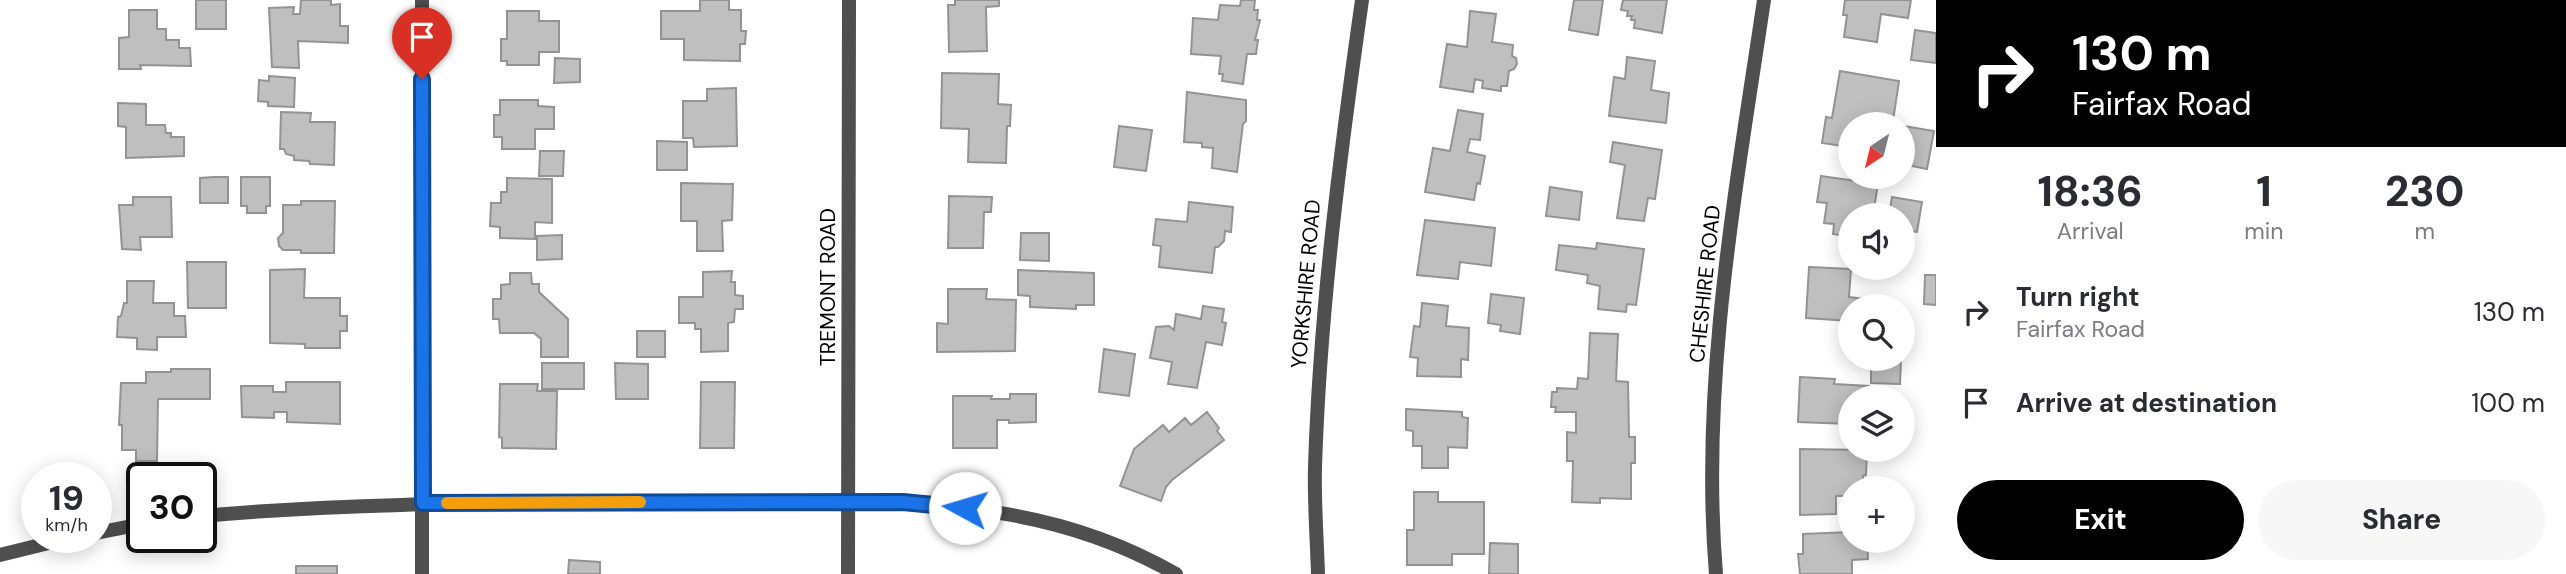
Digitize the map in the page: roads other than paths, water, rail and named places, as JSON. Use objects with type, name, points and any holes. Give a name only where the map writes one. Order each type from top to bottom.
[{"type":"street","points":[[422,0],[422,574]]},
{"type":"street","name":"TREMONT ROAD","points":[[848,574],[849,0]]},
{"type":"street","name":"YORKSHIRE ROAD","points":[[1318,574],[1315,470],[1321,336],[1330,232],[1362,0]]},
{"type":"street","name":"CHESHIRE ROAD","points":[[1716,574],[1711,511],[1713,415],[1732,215],[1764,0]]},
{"type":"street","points":[[217,514],[286,508],[423,503],[909,503],[993,511],[1053,523],[1134,552],[1176,574]]},
{"type":"street","points":[[0,555],[21,550]]}]
